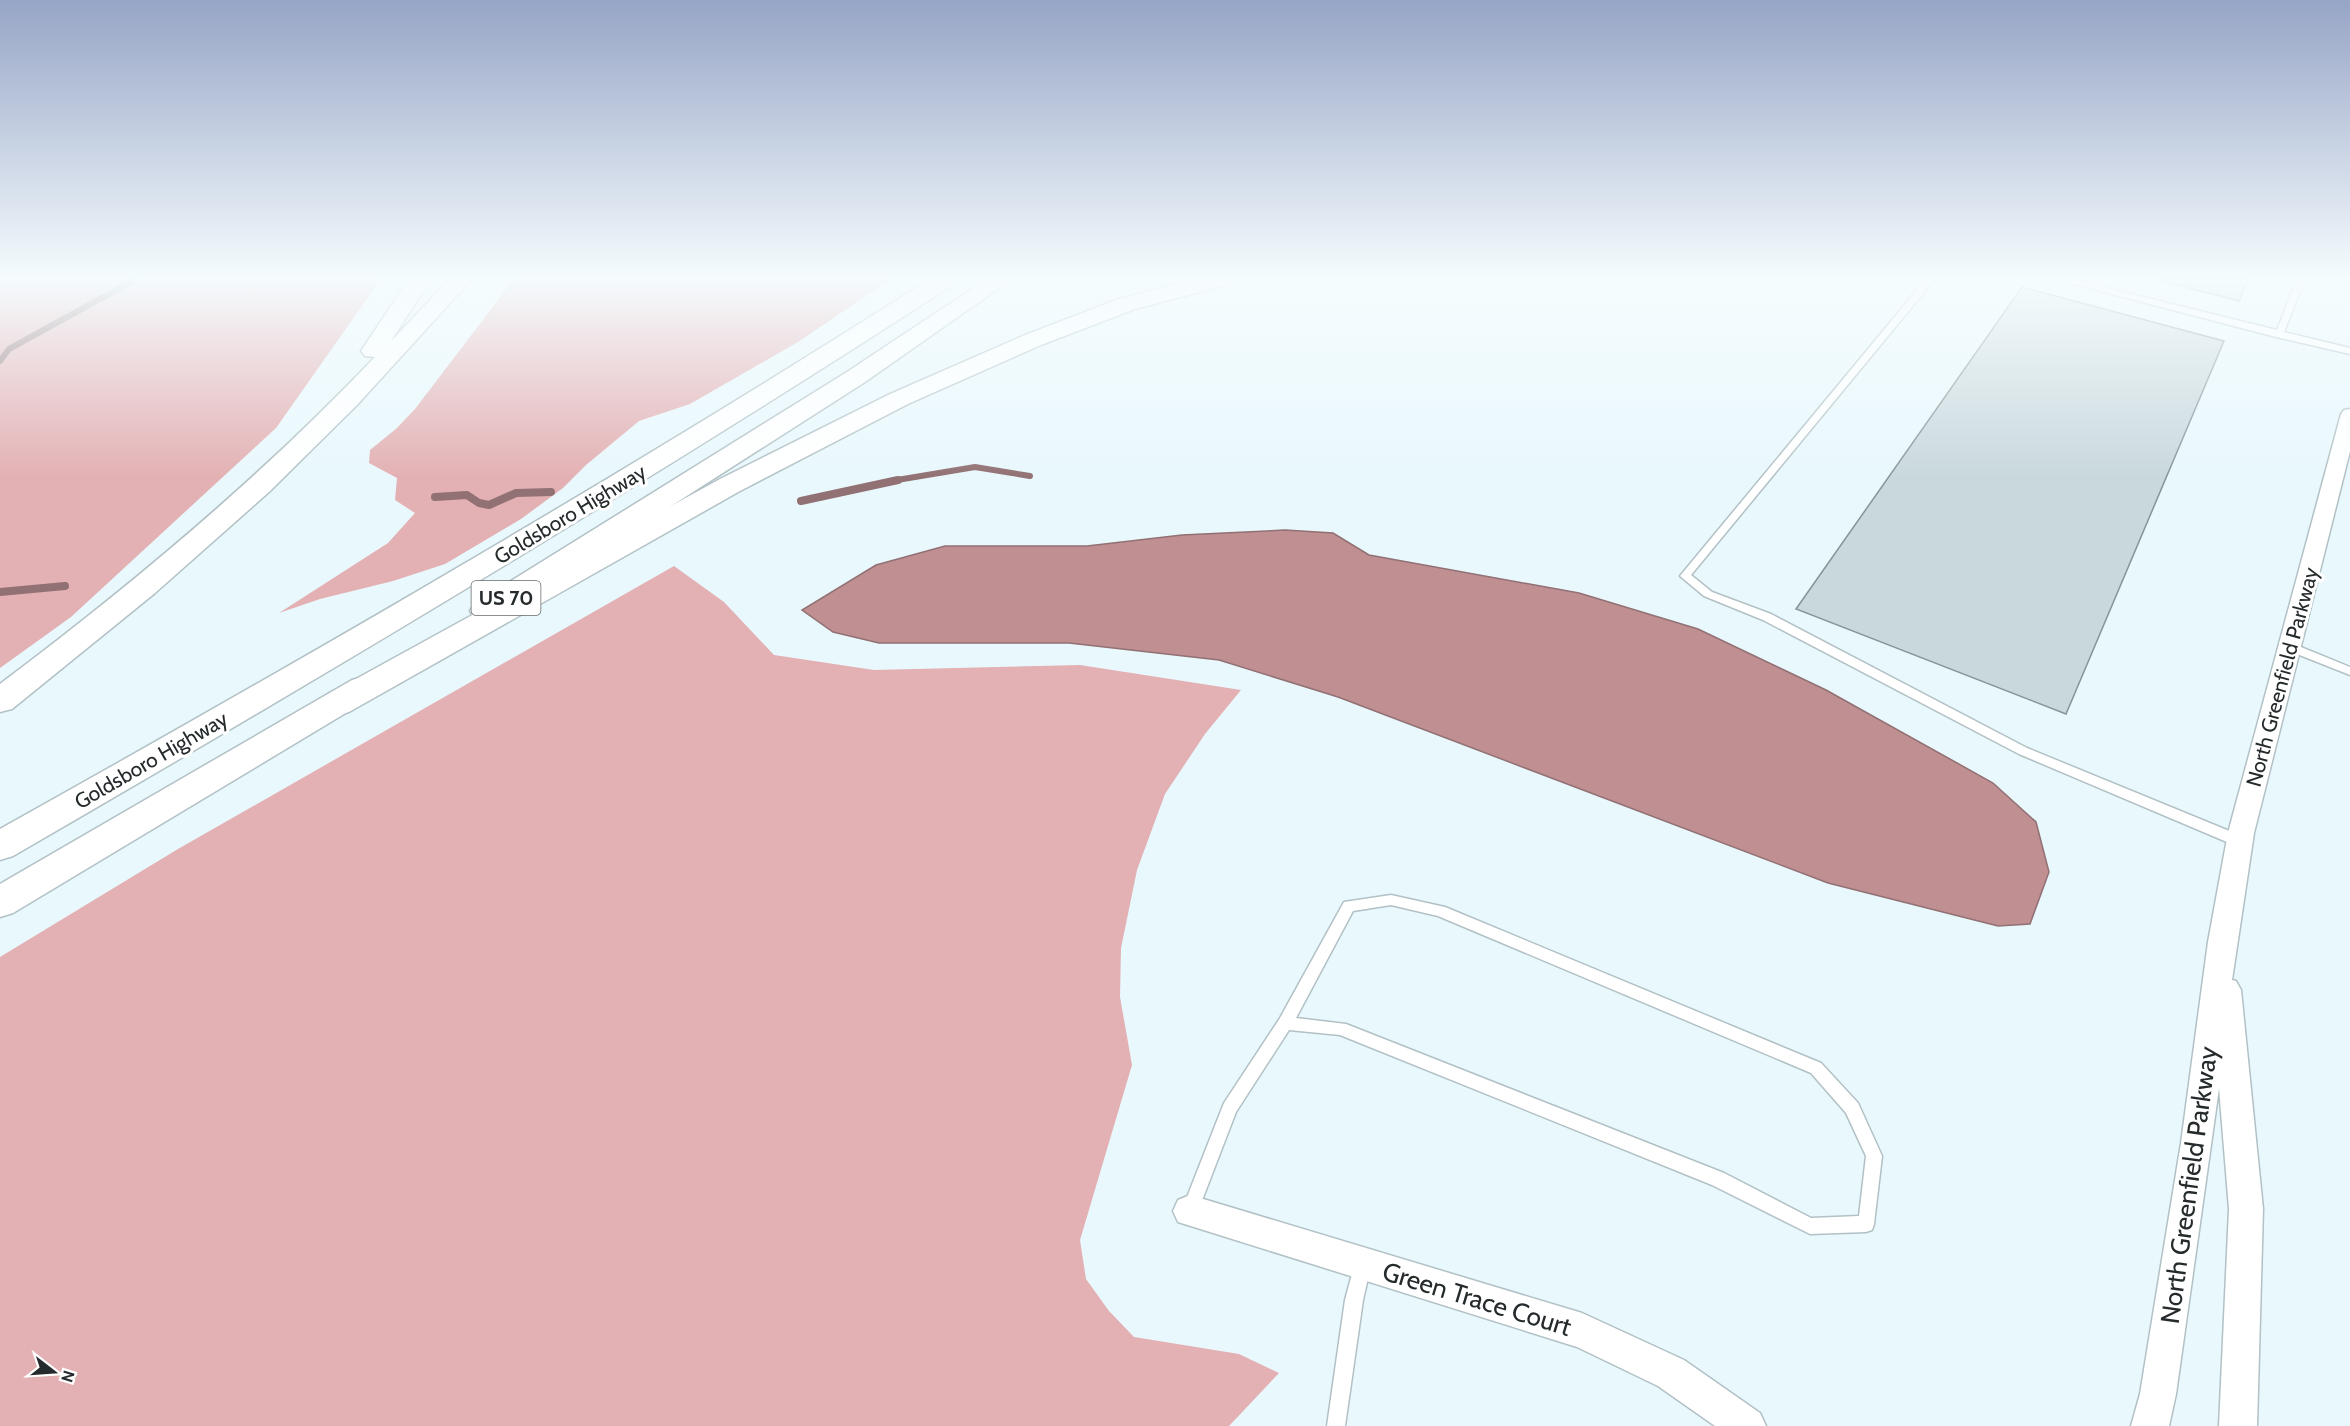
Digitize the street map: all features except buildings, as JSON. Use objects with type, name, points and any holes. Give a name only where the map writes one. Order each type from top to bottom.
[{"type":"main road","points":[[313,433],[377,346]]},
{"type":"main road","points":[[0,701],[94,629],[228,514],[313,433],[398,346]]},
{"type":"main road","name":"Goldsboro Highway","points":[[0,846],[219,722],[566,518],[844,346]]},
{"type":"main road","name":"US 70","points":[[0,902],[337,704],[902,346]]},
{"type":"main road","points":[[337,704],[730,485],[899,399],[1021,346]]},
{"type":"street","name":"North Greenfield Parkway","points":[[2150,1426],[2158,1394],[2197,1143],[2222,942],[2239,842],[2350,414]]},
{"type":"street","name":"North Greenfield Parkway","points":[[2222,942],[2246,1209],[2238,1426]]},
{"type":"street","name":"Green Trace Court","points":[[1190,1211],[1582,1331],[1671,1372],[1747,1426]]},
{"type":"lane","points":[[1876,346],[1685,576],[1708,594],[1767,617],[2023,751],[2239,842]]},
{"type":"lane","points":[[2326,346],[2350,351]]},
{"type":"lane","points":[[2290,647],[2350,671]]},
{"type":"lane","points":[[1190,1211],[1230,1108],[1285,1023],[1349,906],[1391,900],[1440,911],[1816,1068],[1852,1108],[1874,1156],[1866,1224],[1810,1226],[1718,1179],[1341,1029],[1285,1023]]},
{"type":"lane","points":[[1335,1426],[1354,1300],[1363,1264]]},
{"type":"shaded area","points":[[0,346],[334,346],[276,428],[71,617],[0,668]]},
{"type":"shaded area","points":[[463,346],[792,346],[690,404],[639,421],[586,465],[563,488],[521,519],[445,564],[393,581],[320,599],[279,613],[388,543],[415,513],[395,500],[397,478],[369,463],[370,450],[397,428],[415,409]]},
{"type":"shaded area","points":[[1285,530],[1333,533],[1369,555],[1579,593],[1698,629],[1826,690],[1993,783],[2036,822],[2049,872],[2030,924],[1998,926],[1828,883],[1338,697],[1219,660],[1069,643],[879,643],[833,632],[802,610],[876,565],[945,546],[1087,546],[1182,535]]},
{"type":"shaded area","points":[[674,566],[724,602],[774,655],[874,670],[1080,665],[1241,690],[1205,734],[1165,794],[1137,870],[1121,948],[1120,997],[1132,1065],[1080,1240],[1086,1279],[1109,1311],[1134,1337],[1239,1354],[1279,1373],[1229,1426],[0,1426],[0,957],[178,849]]},
{"type":"waterway","points":[[0,361],[9,349],[15,346]]},
{"type":"waterway","points":[[891,481],[975,467],[1030,476]]},
{"type":"waterway","points":[[801,501],[898,480]]},
{"type":"waterway","points":[[435,497],[467,495],[479,503],[489,505],[516,493],[551,492]]},
{"type":"waterway","points":[[0,592],[65,586]]}]
